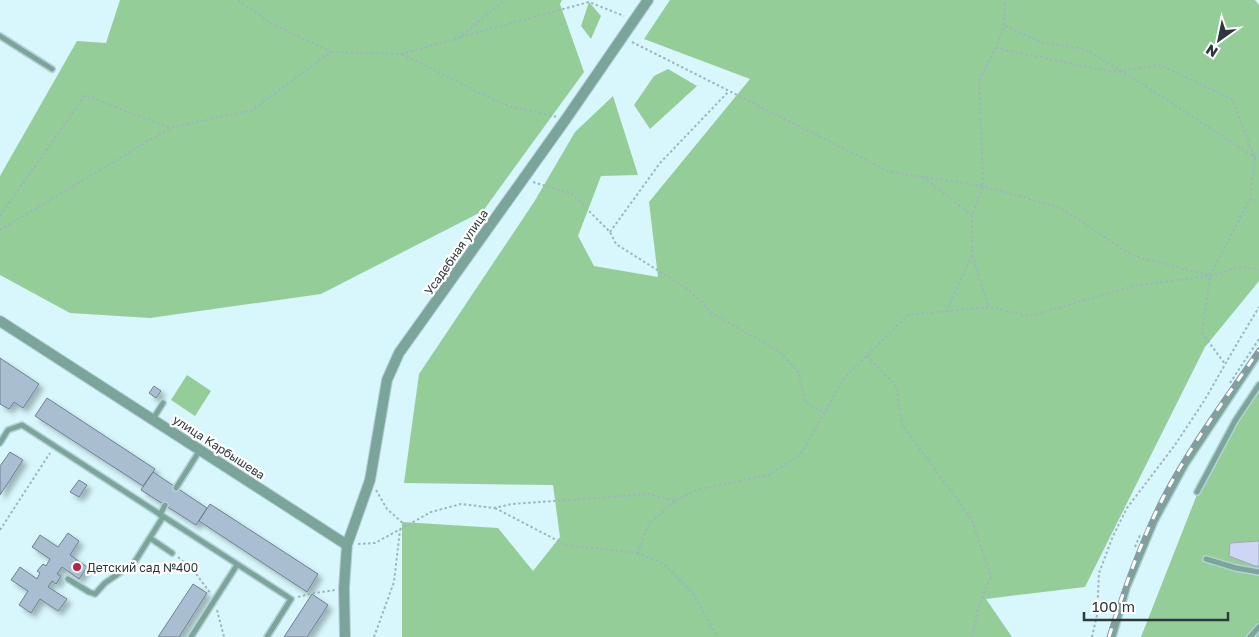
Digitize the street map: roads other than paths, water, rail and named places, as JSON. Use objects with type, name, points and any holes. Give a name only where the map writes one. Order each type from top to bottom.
[{"type":"street","name":"Усадебная улица","points":[[347,545],[370,480],[387,380],[399,353],[523,180],[648,0]]},
{"type":"street","name":"улица Карбышева","points":[[0,321],[347,545]]},
{"type":"street","points":[[345,637],[344,588],[347,545]]},
{"type":"lane","points":[[0,36],[52,69]]},
{"type":"lane","points":[[1113,637],[1127,588],[1155,521],[1186,464],[1259,354]]},
{"type":"lane","points":[[1197,492],[1235,422],[1259,385]]},
{"type":"lane","points":[[153,420],[163,403]]},
{"type":"lane","points":[[0,443],[8,430],[22,425],[290,599],[267,637]]},
{"type":"lane","points":[[176,488],[200,450]]},
{"type":"lane","points":[[68,579],[95,594],[105,583],[134,563],[162,516],[165,505]]},
{"type":"lane","points":[[150,538],[172,553]]},
{"type":"lane","points":[[1206,559],[1236,568],[1259,572]]},
{"type":"lane","points":[[191,637],[237,565]]},
{"type":"lane","points":[[1250,637],[1259,626]]},
{"type":"water","points":[[1259,541],[1259,566],[1229,556],[1230,543]]},
{"type":"railway","points":[[1109,637],[1133,566],[1163,498],[1197,441],[1259,350]]},
{"type":"place","name":"Детский сад №400","points":[[77,567]]}]
